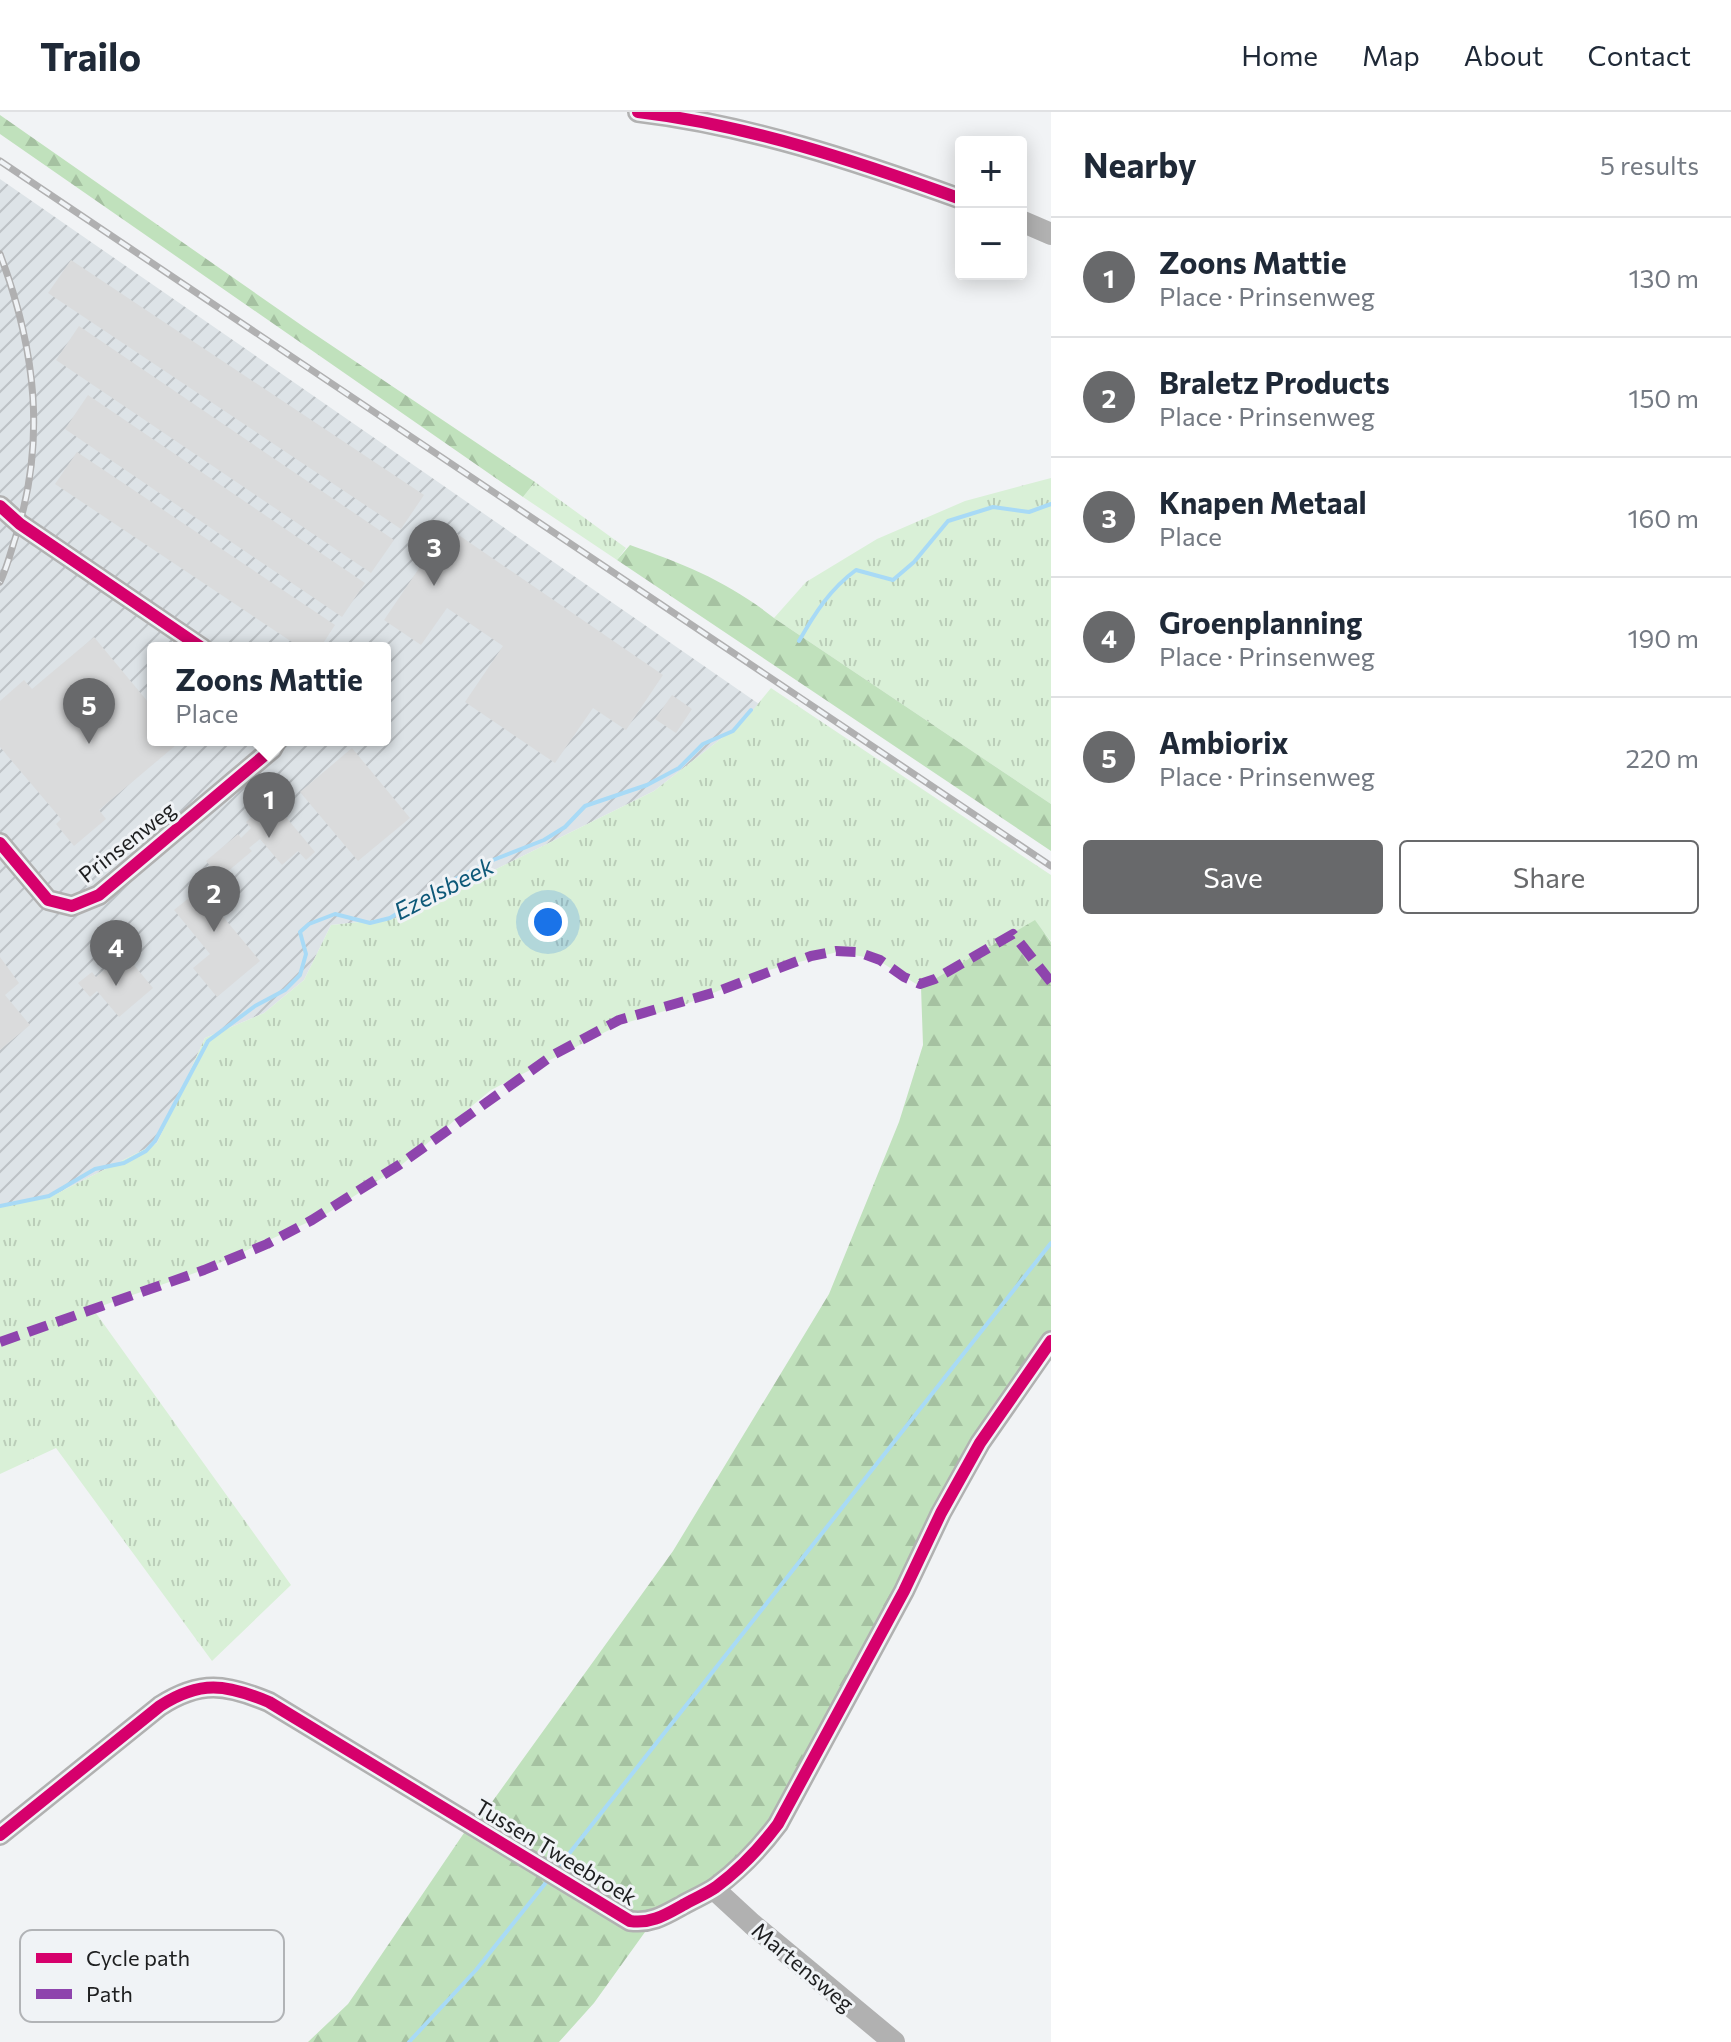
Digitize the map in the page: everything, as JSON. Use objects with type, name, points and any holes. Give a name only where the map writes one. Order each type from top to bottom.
[{"type":"street","points":[[638,112],[674,116],[750,133],[871,166],[955,197]]},
{"type":"street","points":[[1027,224],[1051,234]]},
{"type":"street","points":[[0,506],[20,524],[193,642]]},
{"type":"street","name":"Prinsenweg","points":[[0,843],[48,900],[72,906],[99,895],[274,746]]},
{"type":"street","name":"Tussen Tweebroek","points":[[0,1835],[160,1706],[178,1695],[217,1686],[241,1690],[269,1702],[630,1921],[644,1923],[664,1916],[714,1889],[757,1850],[778,1824],[980,1443],[1051,1341]]},
{"type":"street","name":"Martensweg","points":[[714,1889],[894,2042]]},
{"type":"shaded area","points":[[0,179],[759,704],[745,720],[654,791],[397,918],[331,925],[304,980],[264,1013],[205,1038],[157,1143],[48,1198],[0,1206]]},
{"type":"green space","points":[[0,115],[304,327],[535,482],[523,497],[0,134]]},
{"type":"green space","points":[[1051,478],[1051,804],[774,618],[806,582],[877,539],[965,501]]},
{"type":"green space","points":[[535,482],[626,548],[617,560],[523,497]]},
{"type":"green space","points":[[630,545],[688,567],[740,594],[1051,804],[1051,851],[617,560]]},
{"type":"green space","points":[[771,688],[1051,875],[1051,941],[1035,921],[921,987],[876,959],[837,952],[769,970],[684,1005],[619,1025],[491,1090],[399,1167],[328,1213],[206,1269],[93,1309],[291,1585],[212,1661],[56,1448],[0,1474],[0,1206],[48,1198],[157,1143],[205,1038],[264,1013],[304,980],[331,925],[397,918],[654,791],[745,720]]},
{"type":"green space","points":[[1035,920],[1051,942],[1051,1332],[775,1819],[733,1865],[656,1913],[633,1915],[479,1820],[673,1551],[829,1294],[899,1122],[923,1045],[921,987]]},
{"type":"green space","points":[[466,1830],[620,1923],[645,1932],[594,2003],[559,2042],[308,2042],[348,2004]]},
{"type":"building","points":[[71,260],[424,495],[401,529],[48,293]]},
{"type":"building","points":[[79,326],[394,540],[371,573],[56,360]]},
{"type":"building","points":[[88,395],[365,583],[342,617],[65,429]]},
{"type":"building","points":[[77,452],[335,625],[324,642],[292,642],[55,484]]},
{"type":"building","points":[[447,527],[663,675],[626,730],[593,708],[555,763],[465,702],[503,646],[447,608],[421,645],[384,620]]},
{"type":"building","points":[[94,637],[147,701],[147,746],[175,746],[99,810],[106,819],[74,846],[56,824],[61,819],[0,747],[0,701],[24,680],[32,689]]},
{"type":"building","points":[[672,695],[692,709],[676,733],[655,719]]},
{"type":"building","points":[[352,748],[410,818],[358,861],[300,792]]},
{"type":"building","points":[[271,799],[315,852],[306,860],[298,851],[282,865],[260,839],[249,848],[252,851],[220,878],[206,861],[238,834],[241,838],[251,828],[246,822]]},
{"type":"building","points":[[200,889],[260,961],[217,997],[193,968],[210,954],[174,910]]},
{"type":"building","points":[[124,953],[153,988],[119,1017],[97,991],[90,997],[78,983],[92,972],[96,977]]},
{"type":"building","points":[[0,957],[19,983],[5,995],[30,1025],[0,1050]]},
{"type":"waterway","name":"Ezelsbeek","points":[[799,641],[824,602],[856,570],[893,580],[914,562],[948,521],[993,507],[1029,512],[1051,504]]},
{"type":"waterway","name":"Ezelsbeek","points":[[0,1206],[49,1196],[95,1169],[124,1163],[146,1151],[155,1141],[208,1041],[255,1006],[285,990],[300,975],[306,954],[300,932],[309,924],[335,914],[370,923],[390,918],[488,862],[544,840],[565,827],[585,806],[647,785],[679,768],[703,744],[733,731],[751,710]]},
{"type":"waterway","points":[[557,1869],[1051,1243]]},
{"type":"waterway","points":[[409,2042],[476,1970],[548,1880]]},
{"type":"railway","points":[[0,161],[1051,866]]},
{"type":"railway","points":[[0,254],[29,361],[34,433],[24,505],[0,582]]},
{"type":"marked path","points":[[0,1342],[204,1270],[267,1244],[312,1220],[399,1165],[553,1055],[619,1020],[716,992],[811,956],[836,951],[858,952],[880,960],[920,984],[935,979],[1013,934],[1051,982]]},
{"type":"cycle path","points":[[638,112],[761,135],[882,171],[955,197]]},
{"type":"cycle path","points":[[0,506],[20,524],[193,642]]},
{"type":"cycle path","points":[[0,843],[48,900],[72,906],[99,895],[274,746]]},
{"type":"cycle path","points":[[0,1835],[160,1706],[188,1692],[226,1688],[269,1702],[630,1921],[651,1920],[664,1915],[725,1880],[778,1824],[980,1443],[1051,1341]]},
{"type":"place","name":"Knapen Metaal","points":[[434,586]]},
{"type":"place","name":"Ambiorix","points":[[89,744]]},
{"type":"place","name":"Zoons Mattie","points":[[269,838]]},
{"type":"place","name":"Braletz Products","points":[[214,932]]},
{"type":"place","name":"Groenplanning","points":[[116,986]]}]
